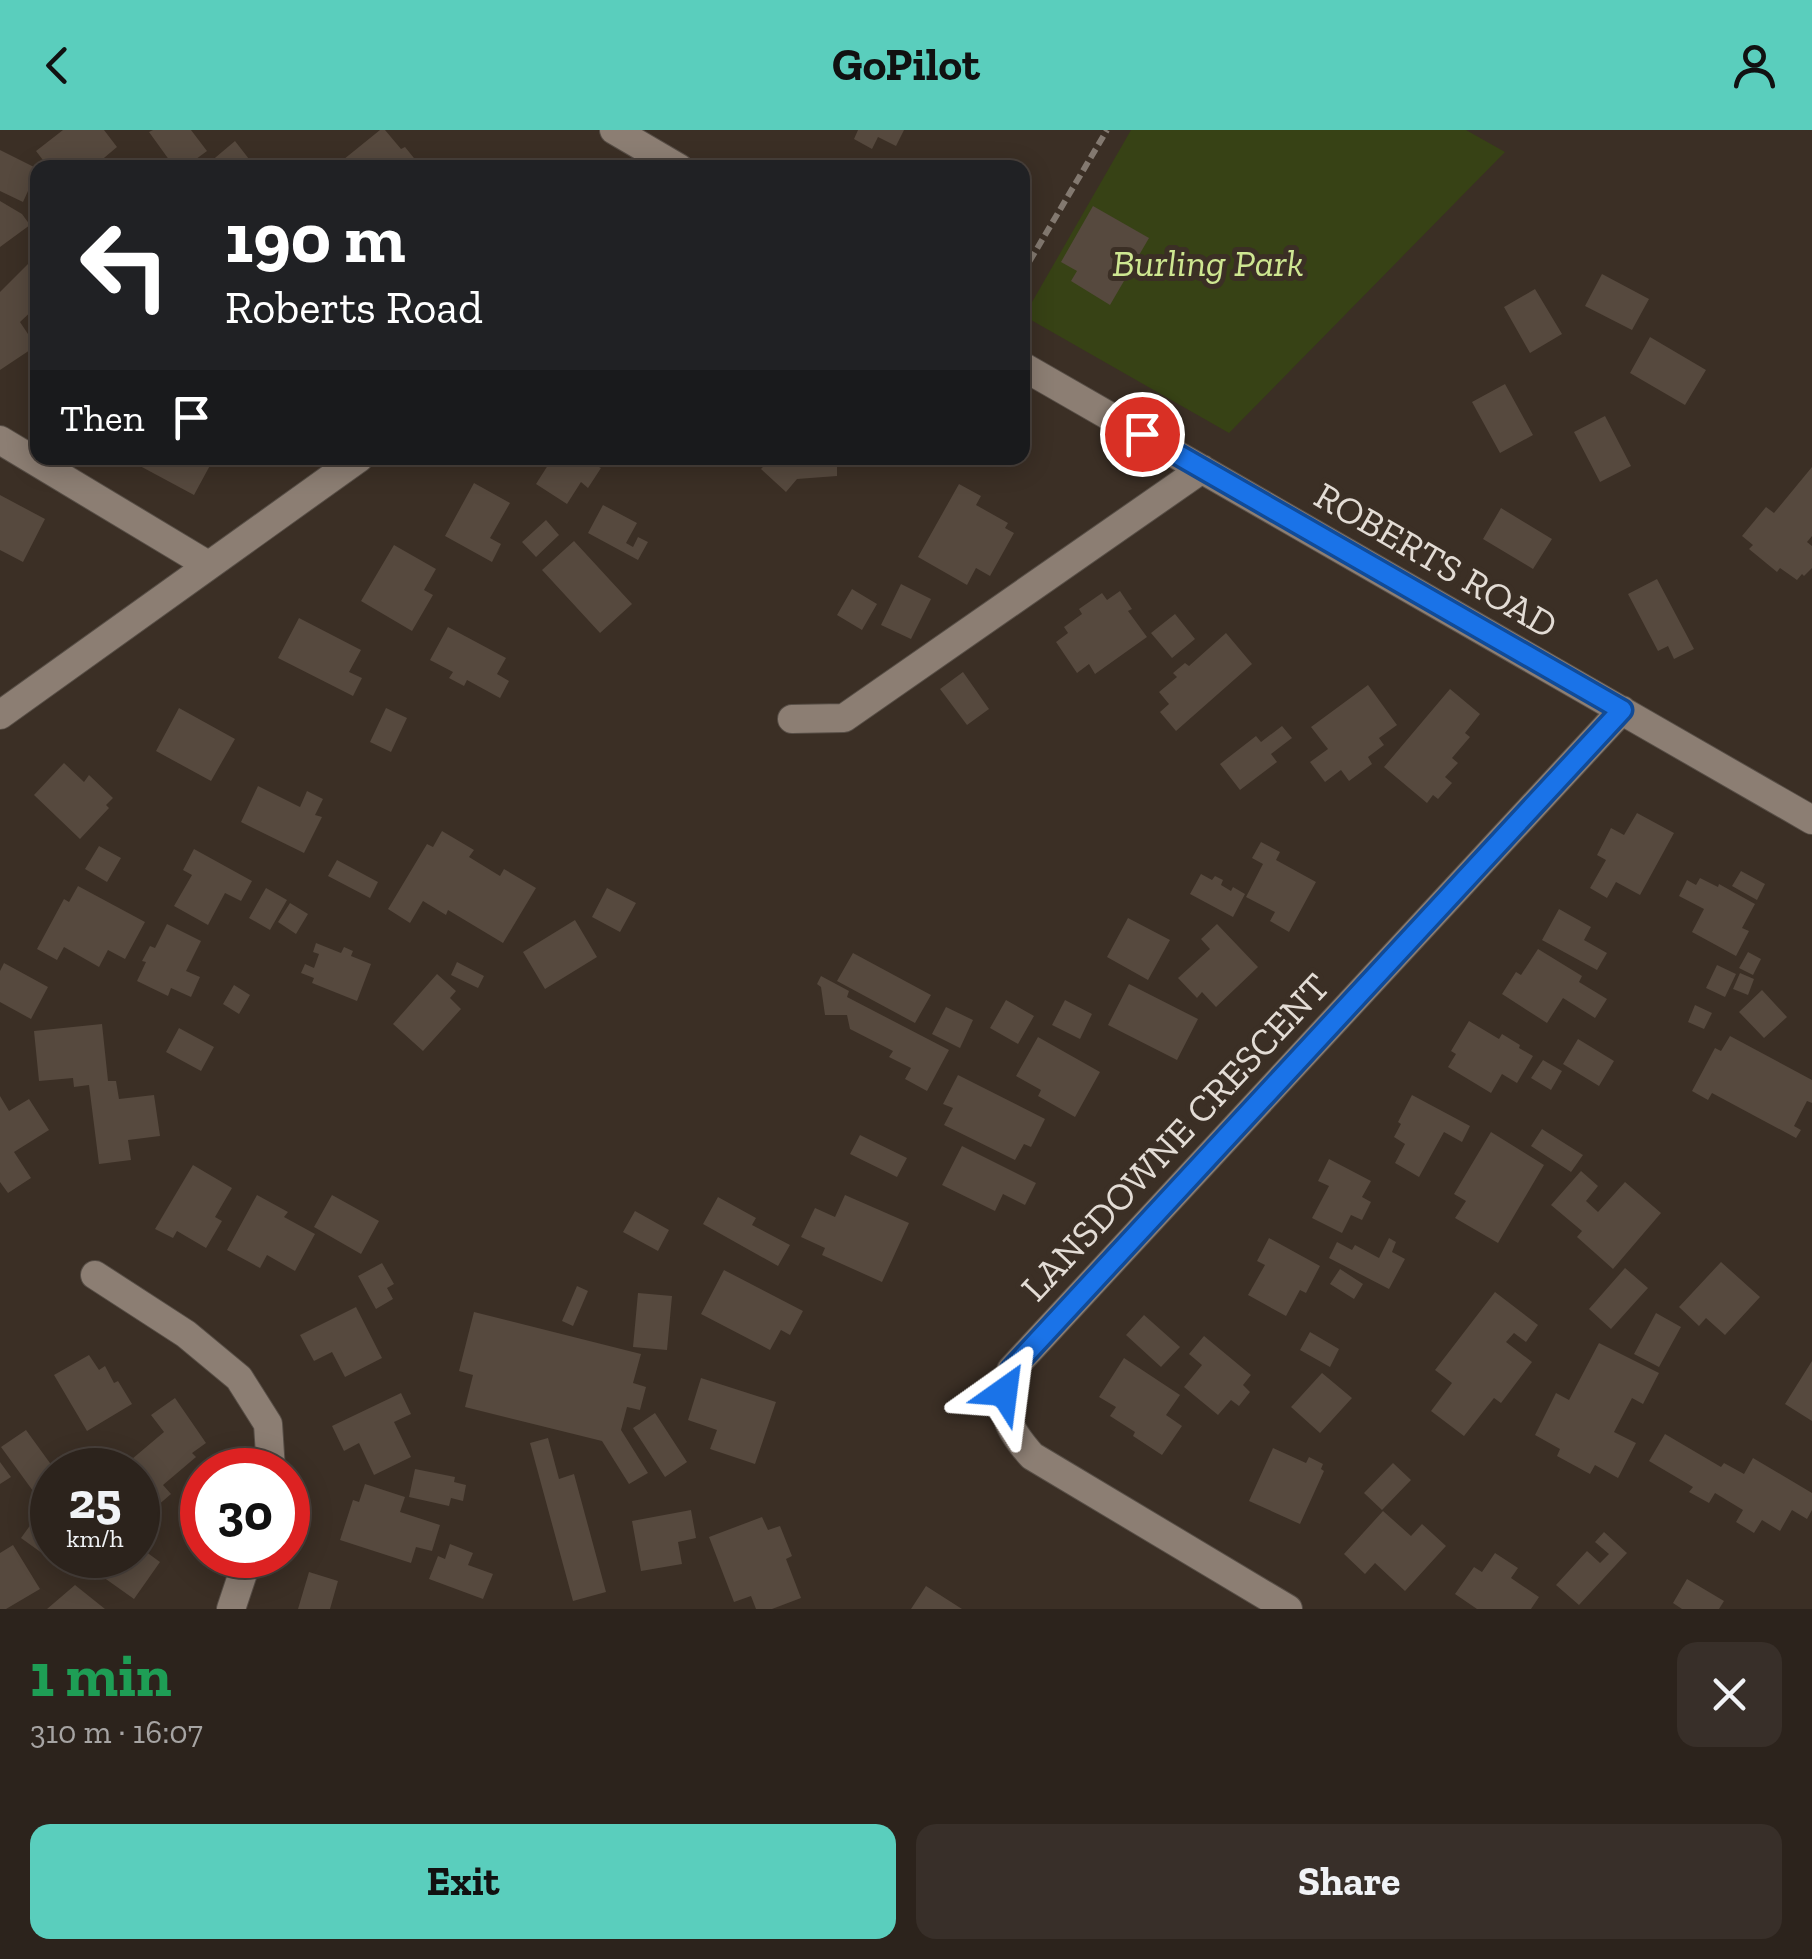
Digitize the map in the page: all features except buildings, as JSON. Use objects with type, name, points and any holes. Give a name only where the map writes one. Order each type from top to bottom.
[{"type":"street","points":[[614,130],[665,160]]},
{"type":"street","name":"ROBERTS ROAD","points":[[1030,371],[1812,820]]},
{"type":"street","points":[[0,440],[30,458]]},
{"type":"street","points":[[41,465],[208,566]]},
{"type":"street","points":[[0,714],[348,465]]},
{"type":"street","points":[[792,719],[844,718],[1202,469]]},
{"type":"street","name":"LANSDOWNE CRESCENT","points":[[1288,1609],[1032,1456],[1012,1434],[1005,1412],[1004,1392],[1011,1370],[1622,710]]},
{"type":"street","points":[[95,1275],[186,1334],[240,1378],[268,1424],[270,1448]]},
{"type":"street","points":[[231,1609],[241,1578]]},
{"type":"path","points":[[1030,260],[1106,130]]},
{"type":"green space","name":"Burling Park","points":[[1131,130],[1466,130],[1505,152],[1229,433],[1030,319],[1030,306]]},
{"type":"route","points":[[1004,1392],[1011,1370],[1622,710],[1142,434]]}]
